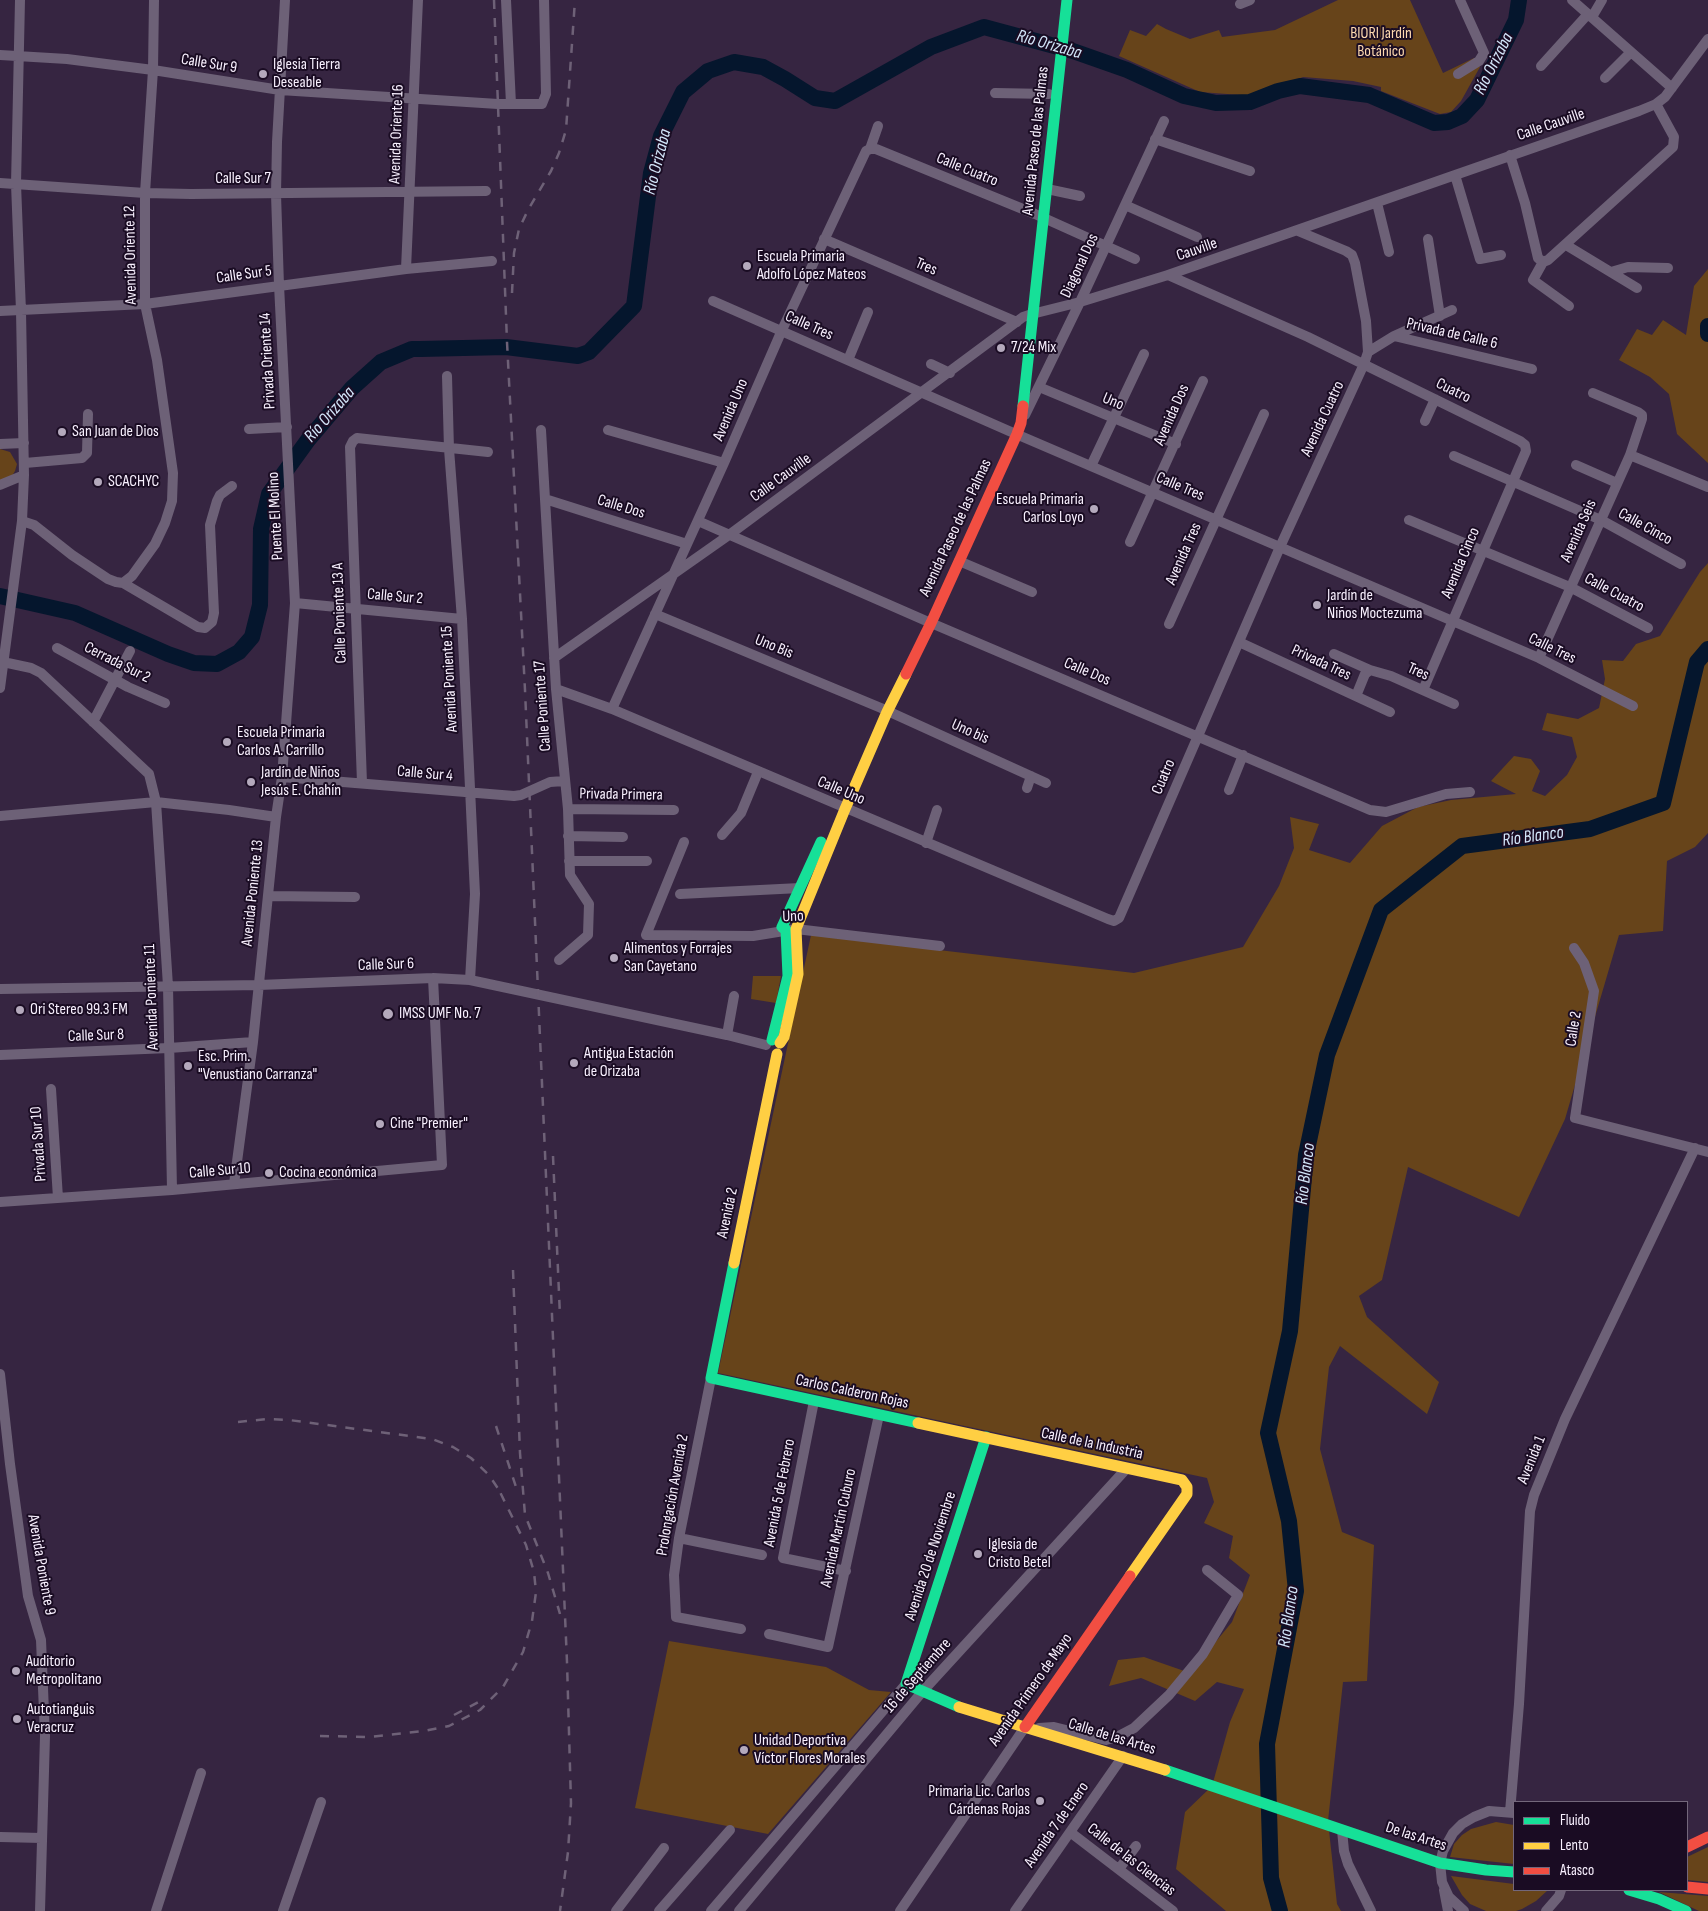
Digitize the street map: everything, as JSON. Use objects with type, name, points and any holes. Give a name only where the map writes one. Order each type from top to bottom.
[{"type":"main road","name":"Avenida Paseo de las Palmas","points":[[1059,0],[1059,38]]},
{"type":"main road","name":"Avenida Paseo de las Palmas","points":[[1039,216],[1047,189],[1056,65],[1059,38],[1067,0]]},
{"type":"main road","name":"Avenida Paseo de las Palmas","points":[[927,621],[959,561],[1016,429],[1024,318],[1039,216],[1049,94],[1056,65]]},
{"type":"main road","name":"Avenida Paseo de las Palmas","points":[[774,1046],[784,1038],[798,974],[791,930],[841,807],[884,710],[1016,429]]},
{"type":"main road","name":"Avenida Paseo de las Palmas","points":[[791,930],[782,927],[841,807]]},
{"type":"main road","name":"Avenida 2","points":[[711,1378],[774,1046]]},
{"type":"main road","name":"Carlos Calderon Rojas","points":[[711,1378],[986,1438]]},
{"type":"main road","name":"Calle de la Industria","points":[[986,1438],[1182,1480],[1187,1487]]},
{"type":"main road","name":"Avenida 20 de Noviembre","points":[[906,1684],[986,1438]]},
{"type":"main road","name":"Avenida Primero de Mayo","points":[[1028,1728],[1187,1494],[1187,1487]]},
{"type":"main road","name":"Calle de las Artes","points":[[906,1684],[964,1709],[1123,1756],[1310,1819]]},
{"type":"main road","name":"De las Artes","points":[[1310,1819],[1440,1863],[1513,1872]]},
{"type":"main road","points":[[1688,1847],[1708,1838]]},
{"type":"main road","points":[[1688,1887],[1708,1889]]},
{"type":"main road","points":[[1632,1891],[1659,1899],[1686,1911]]},
{"type":"street","points":[[0,688],[22,521],[24,475],[21,311],[16,184],[20,0]]},
{"type":"street","name":"Avenida Oriente 12","points":[[123,583],[132,576],[155,544],[165,523],[172,501],[173,473],[157,360],[145,304],[146,194],[153,70],[154,0]]},
{"type":"street","name":"Privada Oriente 14","points":[[249,429],[287,426],[276,194],[285,0]]},
{"type":"street","name":"Avenida Oriente 16","points":[[406,269],[418,0]]},
{"type":"street","points":[[506,0],[507,104]]},
{"type":"street","name":"Calle Sur 9","points":[[0,55],[66,59],[153,70],[280,90],[413,99],[542,104],[546,94],[544,0]]},
{"type":"street","points":[[1240,4],[1250,0]]},
{"type":"street","points":[[1458,74],[1483,57],[1460,0]]},
{"type":"street","points":[[1572,0],[1672,88]]},
{"type":"street","points":[[1541,66],[1590,16],[1602,0]]},
{"type":"street","name":"Calle Cauville","points":[[1377,203],[1656,104],[1672,88],[1708,40]]},
{"type":"street","points":[[1605,78],[1630,52]]},
{"type":"street","points":[[995,92],[1049,94]]},
{"type":"street","points":[[1569,306],[1533,280],[1543,262],[1566,245],[1673,147],[1674,138],[1656,104]]},
{"type":"street","name":"Diagonal Dos","points":[[1016,429],[1039,387],[1080,302],[1164,120]]},
{"type":"street","name":"Avenida Uno","points":[[612,709],[724,464],[782,330],[866,151],[870,149],[878,126]]},
{"type":"street","points":[[1155,140],[1250,171]]},
{"type":"street","name":"Calle Cuatro","points":[[870,149],[1039,216],[1134,259]]},
{"type":"street","points":[[1510,155],[1525,203],[1538,258],[1543,262]]},
{"type":"street","points":[[1455,176],[1480,259],[1500,255]]},
{"type":"street","name":"Calle Sur 7","points":[[0,183],[146,194],[486,191]]},
{"type":"street","points":[[1047,189],[1080,196]]},
{"type":"street","points":[[1377,203],[1390,252]]},
{"type":"street","name":"Cauville","points":[[1024,318],[1168,276],[1377,203]]},
{"type":"street","points":[[1125,205],[1197,237]]},
{"type":"street","name":"Avenida Cuatro","points":[[1239,642],[1368,352],[1366,321],[1352,255],[1298,231]]},
{"type":"street","name":"Tres","points":[[824,239],[1024,318]]},
{"type":"street","points":[[1428,239],[1440,316]]},
{"type":"street","points":[[1566,245],[1637,288]]},
{"type":"street","name":"Calle Sur 5","points":[[0,311],[145,304],[406,269],[492,261]]},
{"type":"street","points":[[1611,272],[1628,267],[1668,268]]},
{"type":"street","points":[[1168,276],[1308,337],[1364,364]]},
{"type":"street","name":"Calle Tres","points":[[713,301],[848,360],[1016,429],[1091,466],[1539,658],[1633,706]]},
{"type":"street","points":[[1394,336],[1452,310]]},
{"type":"street","points":[[848,360],[868,312]]},
{"type":"street","name":"Calle Cauville","points":[[554,658],[729,536],[1024,318]]},
{"type":"street","name":"Privada de Calle 6","points":[[1368,352],[1394,336],[1532,368]]},
{"type":"street","points":[[1091,466],[1144,354]]},
{"type":"street","points":[[931,364],[950,373]]},
{"type":"street","name":"Cuatro","points":[[1364,364],[1520,441],[1526,448]]},
{"type":"street","name":"Avenida Poniente 15","points":[[447,376],[449,449],[462,618],[475,894],[470,980]]},
{"type":"street","name":"Avenida Dos","points":[[1130,542],[1204,381]]},
{"type":"street","name":"Uno","points":[[1039,387],[1176,444]]},
{"type":"street","name":"Avenida Seis","points":[[1539,658],[1630,455],[1642,419],[1642,415],[1593,393]]},
{"type":"street","points":[[1425,421],[1435,399]]},
{"type":"street","points":[[24,463],[82,458],[87,453],[88,414]]},
{"type":"street","name":"Avenida Tres","points":[[1169,624],[1264,414]]},
{"type":"street","name":"Puente El Molino","points":[[287,426],[296,604]]},
{"type":"street","name":"Calle Poniente 17","points":[[541,430],[556,689],[568,809],[570,875],[589,904],[588,935],[559,960]]},
{"type":"street","points":[[608,430],[724,464]]},
{"type":"street","name":"Calle Poniente 13 A","points":[[362,783],[350,447],[353,441],[358,438],[449,449]]},
{"type":"street","points":[[0,444],[24,443]]},
{"type":"street","name":"Avenida Cinco","points":[[1423,690],[1526,448]]},
{"type":"street","points":[[449,449],[488,452]]},
{"type":"street","points":[[1630,455],[1708,487]]},
{"type":"street","name":"Calle Cinco","points":[[1454,456],[1601,520],[1681,564]]},
{"type":"street","points":[[1576,465],[1617,483]]},
{"type":"street","points":[[0,485],[24,475]]},
{"type":"street","points":[[22,521],[34,525],[72,555],[108,579],[123,583],[198,627],[208,627],[212,622],[214,613],[210,525],[220,495],[232,486]]},
{"type":"street","name":"Calle Dos","points":[[546,499],[687,544]]},
{"type":"street","name":"Calle Cuatro","points":[[1409,520],[1570,587],[1648,628]]},
{"type":"street","name":"Calle Dos","points":[[698,521],[729,536],[1370,810],[1386,812],[1446,794],[1470,792]]},
{"type":"street","points":[[959,561],[1032,592]]},
{"type":"street","name":"Calle Sur 2","points":[[296,604],[462,618]]},
{"type":"street","name":"Avenida Poniente 13","points":[[234,1184],[253,1042],[276,817],[282,777],[296,604]]},
{"type":"street","name":"Uno Bis","points":[[655,614],[884,710]]},
{"type":"street","name":"Cuatro","points":[[1114,921],[1119,918],[1239,642]]},
{"type":"street","name":"Privada Tres","points":[[1239,642],[1390,712]]},
{"type":"street","name":"Cerrada Sur 2","points":[[56,648],[164,704]]},
{"type":"street","points":[[3,662],[31,668],[41,673],[93,722],[130,651]]},
{"type":"street","name":"Tres","points":[[1334,654],[1454,704]]},
{"type":"street","points":[[1356,696],[1365,674],[1370,670]]},
{"type":"street","name":"Calle Uno","points":[[556,689],[612,709],[1114,921]]},
{"type":"street","name":"Uno bis","points":[[884,710],[1046,783]]},
{"type":"street","name":"Avenida Poniente 11","points":[[93,722],[149,774],[156,802],[168,986],[172,1190]]},
{"type":"street","points":[[1229,790],[1243,755]]},
{"type":"street","points":[[722,835],[741,813],[758,772]]},
{"type":"street","points":[[1027,788],[1031,776]]},
{"type":"street","name":"Calle Sur 4","points":[[282,777],[470,793],[521,795],[550,782],[564,782]]},
{"type":"street","points":[[0,816],[156,802],[276,817]]},
{"type":"street","name":"Privada Primera","points":[[568,809],[674,810]]},
{"type":"street","points":[[926,843],[937,810]]},
{"type":"street","points":[[568,836],[623,837]]},
{"type":"street","name":"Uno","points":[[684,842],[646,935],[753,936],[791,930],[940,946]]},
{"type":"street","points":[[569,861],[647,861]]},
{"type":"street","points":[[680,894],[800,888]]},
{"type":"street","points":[[268,896],[355,897]]},
{"type":"street","name":"Calle 2","points":[[1574,948],[1584,963],[1594,990],[1575,1118],[1695,1148]]},
{"type":"street","name":"Calle Sur 6","points":[[0,989],[259,985],[433,978],[470,980],[774,1046]]},
{"type":"street","name":"Calle Sur 10","points":[[0,1202],[172,1190],[442,1165],[433,978]]},
{"type":"street","points":[[727,1035],[734,996]]},
{"type":"street","name":"Calle Sur 8","points":[[0,1055],[170,1048],[253,1042]]},
{"type":"street","name":"Privada Sur 10","points":[[51,1089],[58,1198]]},
{"type":"street","points":[[1695,1148],[1708,1152]]},
{"type":"street","name":"Avenida 1","points":[[1512,1813],[1530,1518],[1534,1495],[1565,1419],[1695,1148]]},
{"type":"street","name":"Avenida Poniente 9","points":[[0,1374],[5,1464],[28,1596],[41,1640],[44,1736],[40,1911]]},
{"type":"street","name":"Prolongación Avenida 2","points":[[711,1378],[679,1538],[674,1575],[676,1617],[741,1629]]},
{"type":"street","name":"Avenida 5 de Febrero","points":[[814,1401],[783,1558],[846,1571]]},
{"type":"street","name":"Avenida Martín Cuburo","points":[[769,1634],[828,1647],[879,1415]]},
{"type":"street","name":"16 de Septiembre","points":[[739,1911],[922,1692],[1127,1468]]},
{"type":"street","points":[[679,1538],[762,1555]]},
{"type":"street","points":[[1028,1728],[1054,1727],[1106,1740],[1118,1737],[1134,1728],[1169,1695],[1202,1654],[1238,1595],[1207,1570]]},
{"type":"street","points":[[711,1911],[906,1684]]},
{"type":"street","name":"Avenida Primero de Mayo","points":[[900,1911],[1028,1728]]},
{"type":"street","name":"Avenida 7 de Enero","points":[[1015,1911],[1123,1756]]},
{"type":"street","points":[[156,1911],[200,1774]]},
{"type":"street","points":[[283,1911],[321,1802]]},
{"type":"street","points":[[1464,1911],[1449,1897],[1442,1882],[1440,1863],[1443,1850],[1453,1833],[1462,1824],[1474,1817],[1489,1812],[1512,1813]]},
{"type":"street","points":[[659,1911],[730,1830]]},
{"type":"street","points":[[1342,1830],[1344,1851],[1348,1864],[1371,1911]]},
{"type":"street","name":"Calle de las Ciencias","points":[[1070,1832],[1173,1911]]},
{"type":"street","points":[[0,1837],[42,1838]]},
{"type":"street","points":[[1119,1869],[1136,1846]]},
{"type":"street","points":[[616,1911],[664,1848]]},
{"type":"street","points":[[1444,1887],[1448,1911]]},
{"type":"street","points":[[1546,1911],[1559,1896],[1561,1891]]},
{"type":"green space","name":"BIORI Jardín Botánico","points":[[1338,0],[1410,0],[1443,73],[1474,58],[1480,67],[1461,101],[1451,112],[1440,114],[1381,91],[1381,87],[1353,81],[1303,77],[1254,96],[1200,92],[1119,56],[1130,30],[1146,36],[1157,24],[1190,39],[1219,30],[1222,37],[1275,30]]},
{"type":"green space","points":[[1708,269],[1708,463],[1677,434],[1669,394],[1650,377],[1619,360],[1637,329],[1652,335],[1663,320],[1686,335],[1694,286]]},
{"type":"green space","points":[[0,449],[10,452],[17,464],[12,476],[0,482]]},
{"type":"green space","points":[[1708,563],[1708,833],[1695,847],[1667,861],[1663,931],[1619,935],[1565,1119],[1519,1217],[1408,1167],[1382,1280],[1359,1296],[1367,1317],[1439,1382],[1427,1414],[1340,1346],[1329,1367],[1320,1449],[1342,1532],[1374,1545],[1367,1681],[1343,1682],[1328,1821],[1337,1904],[1341,1911],[1226,1911],[1176,1869],[1185,1812],[1212,1786],[1230,1722],[1244,1689],[1217,1682],[1195,1701],[1141,1678],[1109,1686],[1118,1660],[1144,1657],[1190,1673],[1232,1622],[1250,1575],[1229,1558],[1233,1536],[1204,1523],[1214,1502],[1207,1478],[718,1373],[811,935],[1134,973],[1243,947],[1279,886],[1294,848],[1290,817],[1319,824],[1309,850],[1350,863],[1382,826],[1418,807],[1451,800],[1516,794],[1491,781],[1514,756],[1531,759],[1540,771],[1532,791],[1545,796],[1567,775],[1577,757],[1572,737],[1542,730],[1547,713],[1578,719],[1599,708],[1605,679],[1602,660],[1623,661],[1636,644],[1660,636],[1700,572]]},
{"type":"green space","points":[[753,976],[781,976],[776,1003],[751,999]]},
{"type":"green space","name":"Unidad Deportiva Víctor Flores Morales","points":[[669,1641],[826,1667],[869,1690],[891,1692],[768,1834],[635,1808]]},
{"type":"green space","points":[[1496,1822],[1513,1825],[1513,1864],[1450,1857],[1454,1844],[1471,1829]]},
{"type":"green space","points":[[1708,1847],[1708,1882],[1688,1880],[1688,1857]]},
{"type":"green space","points":[[1451,1876],[1513,1884],[1513,1891],[1547,1891],[1536,1901],[1516,1911],[1486,1911],[1470,1904],[1462,1895]]},
{"type":"green space","points":[[1659,1892],[1708,1896],[1708,1911],[1699,1911]]},
{"type":"waterway","name":"Río Orizaba","points":[[0,596],[75,613],[168,654],[194,663],[217,664],[239,652],[252,637],[260,605],[261,529],[269,494],[308,440],[352,388],[381,362],[412,349],[506,347],[578,356],[589,352],[634,306],[651,173],[661,136],[683,92],[708,71],[734,62],[763,67],[815,98],[835,101],[931,47],[984,27],[1073,51],[1127,70],[1184,96],[1216,103],[1250,102],[1278,91],[1300,86],[1369,95],[1434,123],[1448,122],[1462,116],[1477,100],[1516,20],[1519,0]]},
{"type":"waterway","name":"Río Blanco","points":[[1708,326],[1708,334]]},
{"type":"waterway","name":"Río Blanco","points":[[1280,1911],[1271,1878],[1267,1744],[1296,1591],[1289,1521],[1268,1433],[1290,1331],[1306,1155],[1327,1055],[1381,910],[1462,846],[1590,829],[1663,803],[1697,662],[1708,649]]},
{"type":"railway","points":[[494,0],[507,342],[525,690],[567,1662],[571,1803],[568,1852],[560,1911]]},
{"type":"railway","points":[[512,293],[514,253],[519,229],[551,171],[566,130],[575,0]]},
{"type":"railway","points":[[553,1156],[560,1316]]},
{"type":"railway","points":[[513,1270],[520,1453],[525,1515],[548,1573],[560,1614]]},
{"type":"railway","points":[[238,1422],[268,1419],[289,1420],[432,1439],[453,1447],[471,1458],[489,1475],[501,1493]]},
{"type":"railway","points":[[496,1426],[518,1493]]},
{"type":"railway","points":[[320,1736],[370,1737],[424,1731],[449,1726],[480,1710],[503,1687],[523,1652],[532,1621],[536,1592],[534,1572],[526,1545],[498,1488]]},
{"type":"railway","points":[[454,1715],[484,1699]]},
{"type":"traffic: fast","points":[[1023,406],[1067,0]]},
{"type":"traffic: fast","points":[[772,1040],[788,976],[786,930],[782,927],[821,842]]},
{"type":"traffic: fast","points":[[734,1263],[711,1378],[918,1423]]},
{"type":"traffic: fast","points":[[959,1707],[906,1684],[986,1437]]},
{"type":"traffic: fast","points":[[1165,1770],[1440,1863],[1513,1872]]},
{"type":"traffic: fast","points":[[1632,1891],[1659,1899],[1686,1911]]},
{"type":"traffic: slow","points":[[780,1043],[784,1037],[798,974],[796,929],[845,809],[887,712],[906,674]]},
{"type":"traffic: slow","points":[[734,1263],[777,1054]]},
{"type":"traffic: slow","points":[[918,1423],[1182,1480],[1187,1487],[1187,1494],[1130,1576]]},
{"type":"traffic: slow","points":[[959,1707],[1165,1770]]},
{"type":"traffic: jam","points":[[906,674],[1017,434],[1021,423],[1023,406]]},
{"type":"traffic: jam","points":[[1025,1727],[1130,1576]]},
{"type":"traffic: jam","points":[[1688,1847],[1708,1837]]},
{"type":"traffic: jam","points":[[1688,1887],[1708,1889]]},
{"type":"place","name":"Iglesia Tierra Deseable","points":[[263,74]]},
{"type":"place","name":"Escuela Primaria Adolfo López Mateos","points":[[747,266]]},
{"type":"place","name":"7/24 Mix","points":[[1001,348]]},
{"type":"place","name":"San Juan de Dios","points":[[62,432]]},
{"type":"place","name":"SCACHYC","points":[[98,482]]},
{"type":"place","name":"Escuela Primaria Carlos Loyo","points":[[1094,509]]},
{"type":"place","name":"Jardín de Niños Moctezuma","points":[[1317,605]]},
{"type":"place","name":"Escuela Primaria Carlos A. Carrillo","points":[[227,742]]},
{"type":"place","name":"Jardín de Niños Jesús E. Chahín","points":[[251,782]]},
{"type":"place","name":"Alimentos y Forrajes San Cayetano","points":[[614,958]]},
{"type":"place","name":"Ori Stereo 99.3 FM","points":[[20,1010]]},
{"type":"place","name":"IMSS UMF No. 7","points":[[388,1014]]},
{"type":"place","name":"Antigua Estación de Orizaba","points":[[574,1063]]},
{"type":"place","name":"Esc. Prim. \"Venustiano Carranza\"","points":[[188,1066]]},
{"type":"place","name":"Cine \"Premier\"","points":[[380,1124]]},
{"type":"place","name":"Cocina económica","points":[[269,1173]]},
{"type":"place","name":"Iglesia de Cristo Betel","points":[[978,1554]]},
{"type":"place","name":"Auditorio Metropolitano","points":[[16,1671]]},
{"type":"place","name":"Autotianguis Veracruz","points":[[17,1719]]},
{"type":"place","name":"Unidad Deportiva Víctor Flores Morales","points":[[744,1750]]},
{"type":"place","name":"Primaria Lic. Carlos Cárdenas Rojas","points":[[1040,1801]]}]
